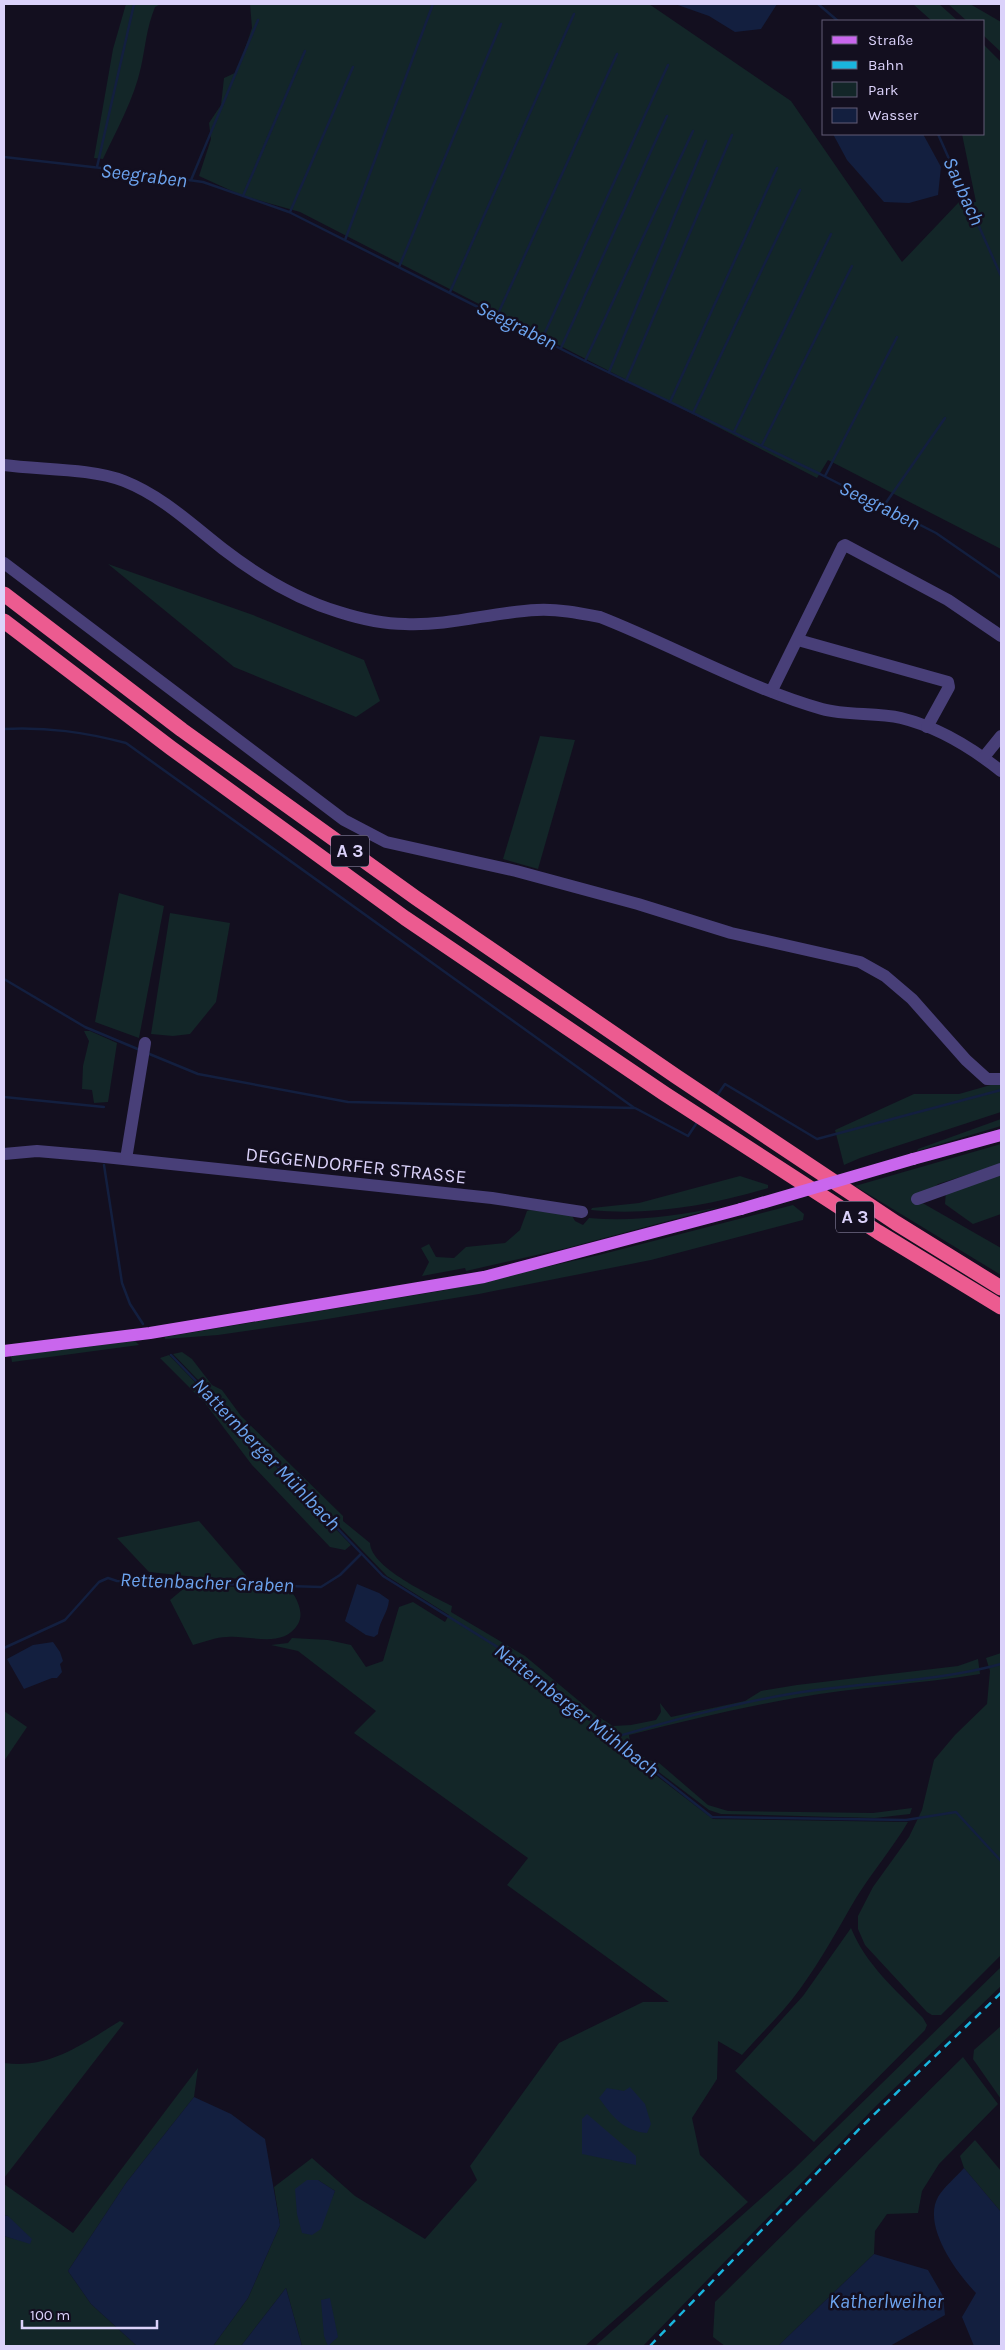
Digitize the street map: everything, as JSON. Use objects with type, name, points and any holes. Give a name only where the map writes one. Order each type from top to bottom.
[{"type":"highway","name":"A 3","points":[[4,594],[182,730],[416,898],[704,1096],[900,1225],[1001,1288]]},
{"type":"highway","name":"A 3","points":[[4,621],[171,748],[405,918],[711,1124],[878,1232],[1001,1308]]},
{"type":"main road","points":[[4,1351],[150,1333],[484,1277],[741,1209],[1001,1134]]},
{"type":"street","points":[[4,465],[101,475],[123,481],[152,495],[178,512],[259,575],[292,594],[336,612],[373,622],[406,624],[437,624],[536,610],[570,611],[600,617],[773,692],[823,709],[901,718],[928,727],[950,737],[984,757],[1001,771]]},
{"type":"street","points":[[773,692],[773,688],[843,546],[846,545],[948,600],[1001,636]]},
{"type":"street","points":[[4,562],[344,820],[386,842],[516,871],[638,904],[731,933],[860,962],[885,976],[912,999],[966,1060],[987,1079],[1001,1079]]},
{"type":"street","points":[[798,640],[948,682],[949,687],[928,727]]},
{"type":"street","points":[[984,757],[1001,736]]},
{"type":"street","points":[[126,1160],[144,1048]]},
{"type":"street","name":"DEGGENDORFER STRASSE","points":[[4,1154],[37,1151],[492,1198],[582,1212]]},
{"type":"street","points":[[917,1199],[1001,1169]]},
{"type":"green space","points":[[126,4],[161,4],[155,7],[152,15],[138,79],[125,114],[103,159],[94,158],[113,49]]},
{"type":"green space","points":[[250,4],[649,4],[791,101],[902,262],[959,202],[976,202],[962,135],[985,135],[985,46],[1001,62],[1001,549],[828,460],[817,478],[300,212],[243,196],[199,176],[211,139],[209,123],[221,105],[224,78],[237,72],[252,28]]},
{"type":"green space","points":[[913,4],[939,4],[957,20],[931,20]]},
{"type":"green space","points":[[948,4],[970,4],[1001,22],[1001,52],[985,37],[985,20],[966,20]]},
{"type":"green space","points":[[108,564],[253,615],[364,660],[380,701],[356,717],[234,667]]},
{"type":"green space","points":[[540,736],[575,740],[538,869],[503,859]]},
{"type":"green space","points":[[119,893],[164,906],[139,1038],[95,1022]]},
{"type":"green space","points":[[170,913],[230,923],[216,1002],[190,1034],[173,1036],[151,1034]]},
{"type":"green space","points":[[84,1031],[90,1031],[117,1043],[108,1102],[94,1103],[92,1090],[82,1089],[83,1066],[89,1041]]},
{"type":"green space","points":[[1001,1082],[1001,1112],[860,1158],[844,1165],[835,1130],[914,1094],[959,1094]]},
{"type":"green space","points":[[1001,1119],[1001,1126],[917,1151],[918,1149]]},
{"type":"green space","points":[[1001,1144],[1001,1164],[938,1184],[919,1201],[1001,1248],[1001,1275],[855,1186]]},
{"type":"green space","points":[[1001,1173],[1001,1214],[973,1224],[945,1204],[946,1191]]},
{"type":"green space","points":[[740,1176],[768,1185],[768,1188],[680,1208],[636,1211],[591,1210],[592,1208],[639,1203]]},
{"type":"green space","points":[[793,1205],[804,1214],[803,1220],[651,1260],[479,1294],[315,1321],[218,1335],[165,1339],[165,1337],[446,1290],[599,1255]]},
{"type":"green space","points":[[720,1207],[567,1248],[466,1271],[465,1268],[422,1276],[429,1262],[421,1248],[429,1244],[436,1257],[454,1258],[466,1247],[505,1243],[520,1230],[527,1211],[530,1210],[571,1214],[575,1221],[583,1225],[589,1218],[622,1219],[654,1217]]},
{"type":"green space","points":[[135,1341],[139,1345],[12,1362],[11,1356]]},
{"type":"green space","points":[[182,1352],[192,1359],[212,1385],[222,1390],[241,1416],[343,1516],[343,1521],[370,1543],[373,1552],[380,1562],[417,1588],[452,1606],[451,1612],[525,1656],[597,1716],[613,1726],[656,1720],[661,1712],[660,1703],[671,1717],[745,1701],[761,1691],[958,1666],[978,1659],[980,1674],[795,1698],[629,1735],[632,1745],[643,1757],[658,1762],[708,1805],[728,1811],[873,1813],[912,1808],[910,1814],[875,1818],[721,1814],[709,1810],[647,1763],[645,1767],[713,1819],[908,1822],[856,1898],[815,1967],[786,2006],[742,2055],[718,2041],[717,2079],[692,2118],[700,2155],[748,2202],[585,2346],[302,2346],[286,2288],[241,2346],[213,2346],[248,2298],[280,2225],[274,2187],[312,2158],[355,2196],[425,2239],[477,2180],[470,2166],[559,2043],[643,2002],[669,2002],[507,1885],[528,1858],[354,1733],[376,1711],[298,1651],[271,1645],[288,1643],[292,1638],[328,1640],[351,1645],[366,1667],[383,1661],[399,1607],[413,1602],[445,1622],[449,1615],[387,1576],[173,1354]],"holes":[[[318,2180],[335,2191],[329,2205]]]},
{"type":"green space","points":[[169,1355],[351,1545],[345,1550],[330,1547],[252,1465],[205,1403],[160,1358]]},
{"type":"green space","points":[[199,1521],[249,1579],[196,1577],[149,1572],[117,1538]]},
{"type":"green space","points":[[188,1585],[292,1592],[300,1608],[300,1620],[292,1632],[275,1639],[223,1637],[193,1645],[170,1600]]},
{"type":"green space","points":[[1001,1653],[1001,1955],[941,2015],[932,2015],[927,2012],[865,1945],[858,1929],[858,1916],[873,1887],[909,1837],[922,1810],[934,1760],[955,1735],[987,1704],[990,1671],[986,1658]]},
{"type":"green space","points":[[4,1711],[27,1727],[4,1761]]},
{"type":"green space","points":[[851,1928],[873,1965],[923,2018],[927,2025],[925,2030],[814,2142],[735,2071],[803,1996]]},
{"type":"green space","points":[[1001,1967],[1001,1986],[876,2106],[643,2346],[595,2346],[793,2170]]},
{"type":"green space","points":[[120,2021],[124,2023],[4,2178],[4,2063],[21,2064],[37,2062],[65,2053]]},
{"type":"green space","points":[[1001,2026],[1001,2099],[973,2059],[974,2050]]},
{"type":"green space","points":[[963,2057],[998,2104],[939,2164],[922,2191],[918,2213],[887,2214],[875,2231],[874,2254],[778,2346],[725,2346],[713,2337],[715,2302]]},
{"type":"green space","points":[[198,2068],[194,2097],[126,2183],[68,2271],[91,2304],[137,2346],[4,2346],[4,2236],[30,2243],[8,2216],[4,2215],[4,2184],[73,2233]]},
{"type":"green space","points":[[975,2140],[1001,2171],[1001,2212],[964,2168],[960,2156]]},
{"type":"water","points":[[675,4],[777,4],[761,29],[735,32],[709,16]]},
{"type":"water","points":[[834,135],[924,135],[941,167],[938,195],[909,203],[884,202],[847,160]]},
{"type":"water","points":[[357,1584],[379,1593],[389,1600],[378,1634],[374,1637],[366,1635],[345,1621]]},
{"type":"water","points":[[53,1642],[60,1652],[63,1661],[60,1664],[62,1672],[57,1678],[52,1678],[24,1689],[7,1659],[33,1645]]},
{"type":"water","points":[[630,2087],[645,2104],[651,2124],[647,2133],[631,2129],[619,2122],[599,2098],[607,2088],[624,2091]]},
{"type":"water","points":[[194,2097],[231,2114],[265,2139],[280,2225],[248,2298],[213,2346],[137,2346],[91,2304],[68,2271],[126,2183]]},
{"type":"water","points":[[587,2114],[636,2156],[636,2165],[582,2154],[582,2119]]},
{"type":"water","points":[[964,2168],[1001,2212],[1001,2346],[974,2346],[962,2317],[976,2293],[951,2261],[938,2235],[935,2221],[934,2209],[938,2197]]},
{"type":"water","points":[[307,2180],[318,2180],[335,2191],[321,2229],[312,2235],[302,2233],[297,2214],[295,2189]]},
{"type":"water","points":[[4,2215],[8,2216],[32,2239],[30,2244],[4,2236]]},
{"type":"water","name":"Katherlweiher","points":[[874,2254],[928,2270],[943,2296],[945,2315],[890,2346],[778,2346]]},
{"type":"water","points":[[286,2288],[302,2346],[241,2346]]},
{"type":"water","points":[[330,2298],[338,2337],[328,2346],[324,2336],[321,2300]]},
{"type":"waterway","points":[[97,167],[134,4]]},
{"type":"waterway","points":[[345,240],[433,4]]},
{"type":"waterway","name":"Saubach","points":[[818,4],[837,20]]},
{"type":"waterway","points":[[450,292],[574,14]]},
{"type":"waterway","points":[[191,180],[258,20]]},
{"type":"waterway","points":[[399,267],[501,24]]},
{"type":"waterway","points":[[243,196],[305,51]]},
{"type":"waterway","points":[[497,316],[617,54]]},
{"type":"waterway","points":[[542,339],[668,65]]},
{"type":"waterway","points":[[290,212],[353,67]]},
{"type":"waterway","points":[[561,348],[667,116]]},
{"type":"waterway","points":[[585,361],[693,131]]},
{"type":"waterway","points":[[626,381],[732,135]]},
{"type":"waterway","name":"Saubach","points":[[938,135],[1001,276]]},
{"type":"waterway","points":[[609,372],[706,141]]},
{"type":"waterway","name":"Seegraben","points":[[4,157],[203,182],[289,212],[585,361],[820,474],[936,533],[1001,578]]},
{"type":"waterway","points":[[670,402],[777,168]]},
{"type":"waterway","points":[[693,413],[800,190]]},
{"type":"waterway","points":[[734,432],[831,234]]},
{"type":"waterway","points":[[762,445],[852,266]]},
{"type":"waterway","points":[[825,476],[897,337]]},
{"type":"waterway","points":[[883,507],[945,418]]},
{"type":"waterway","points":[[4,729],[66,731],[126,743],[633,1107]]},
{"type":"waterway","points":[[4,979],[85,1027],[140,1050]]},
{"type":"waterway","points":[[147,1053],[198,1074],[348,1102],[635,1108],[688,1136],[698,1121]]},
{"type":"waterway","points":[[716,1097],[725,1084],[817,1139],[1001,1090]]},
{"type":"waterway","name":"Natternberger Mühlbach","points":[[4,1097],[104,1107]]},
{"type":"waterway","name":"Natternberger Mühlbach","points":[[104,1165],[122,1283],[130,1304],[143,1324]]},
{"type":"waterway","name":"Natternberger Mühlbach","points":[[171,1355],[383,1576],[525,1664],[612,1738],[712,1817],[906,1820],[956,1812],[1001,1861]]},
{"type":"waterway","name":"Rettenbacher Graben","points":[[4,1648],[65,1620],[99,1582],[108,1578],[117,1581],[321,1587],[340,1575],[361,1554]]},
{"type":"waterway","points":[[612,1738],[700,1713],[768,1698],[816,1690],[922,1679],[1001,1664]]},
{"type":"railway","points":[[650,2346],[862,2126],[1001,1993]]}]
